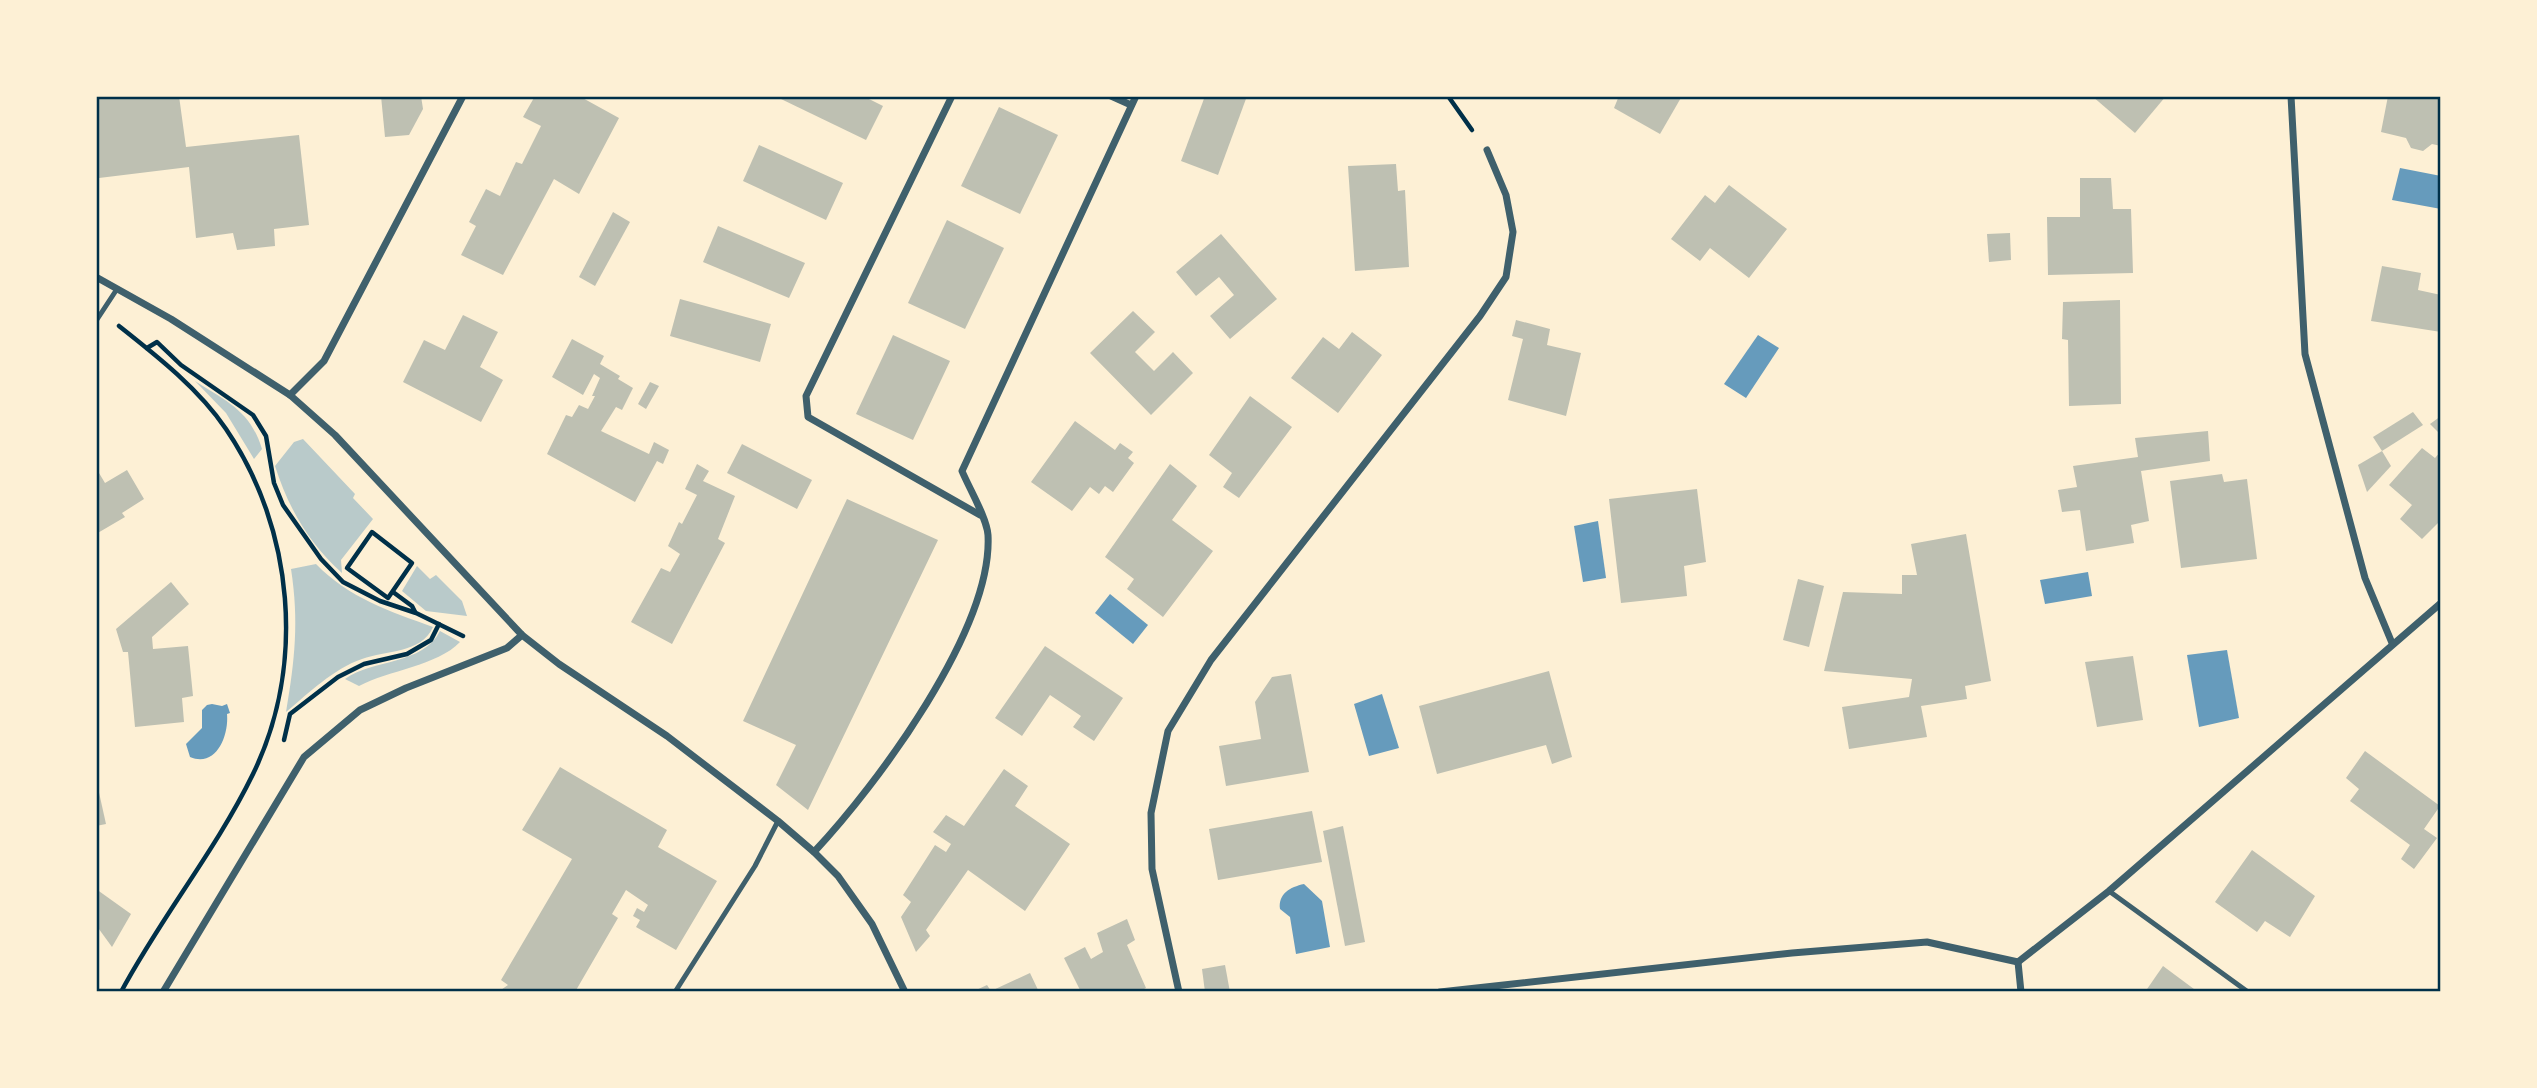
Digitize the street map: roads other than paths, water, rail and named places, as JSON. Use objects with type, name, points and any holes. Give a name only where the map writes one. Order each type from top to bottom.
[{"type":"street","points":[[290,396],[324,361],[463,96]]},
{"type":"street","points":[[952,96],[806,396],[808,417],[981,516]]},
{"type":"street","points":[[1111,96],[1131,105]]},
{"type":"street","points":[[814,852],[835,831],[929,700],[971,620],[987,562],[988,532],[962,471],[1136,96]]},
{"type":"street","points":[[2291,96],[2305,354],[2365,578],[2392,643]]},
{"type":"street","points":[[1179,992],[1152,869],[1151,813],[1168,731],[1211,660],[1480,316],[1506,277],[1513,233],[1506,195],[1487,150]]},
{"type":"street","points":[[96,277],[171,319],[290,396],[335,435],[522,635],[559,664],[667,736],[814,852],[838,876],[872,924],[905,992]]},
{"type":"street","points":[[2018,962],[2109,891],[2441,603]]},
{"type":"street","points":[[163,992],[304,757],[360,710],[406,688],[507,648],[522,635]]},
{"type":"street","points":[[1440,992],[1778,954],[1927,942],[2018,962]]},
{"type":"street","points":[[2018,962],[2021,992]]},
{"type":"lane","points":[[96,321],[117,289]]},
{"type":"lane","points":[[675,992],[755,866],[778,821]]},
{"type":"lane","points":[[2109,891],[2248,992]]},
{"type":"water","points":[[2400,168],[2441,176],[2441,209],[2392,200]]},
{"type":"water","points":[[1758,335],[1779,348],[1746,398],[1724,384]]},
{"type":"water","points":[[1598,521],[1606,578],[1583,582],[1574,526]]},
{"type":"water","points":[[2088,572],[2092,596],[2045,604],[2040,580]]},
{"type":"water","points":[[1110,594],[1148,625],[1133,644],[1095,613]]},
{"type":"water","points":[[2227,650],[2239,718],[2199,727],[2187,655]]},
{"type":"water","points":[[1382,694],[1399,748],[1369,756],[1354,704]]},
{"type":"water","points":[[212,704],[227,704],[230,713],[227,714],[223,740],[214,754],[207,758],[190,757],[186,744],[202,728],[202,710]]},
{"type":"water","points":[[1304,884],[1322,901],[1330,947],[1296,954],[1290,917],[1280,909],[1280,904],[1286,892]]}]
